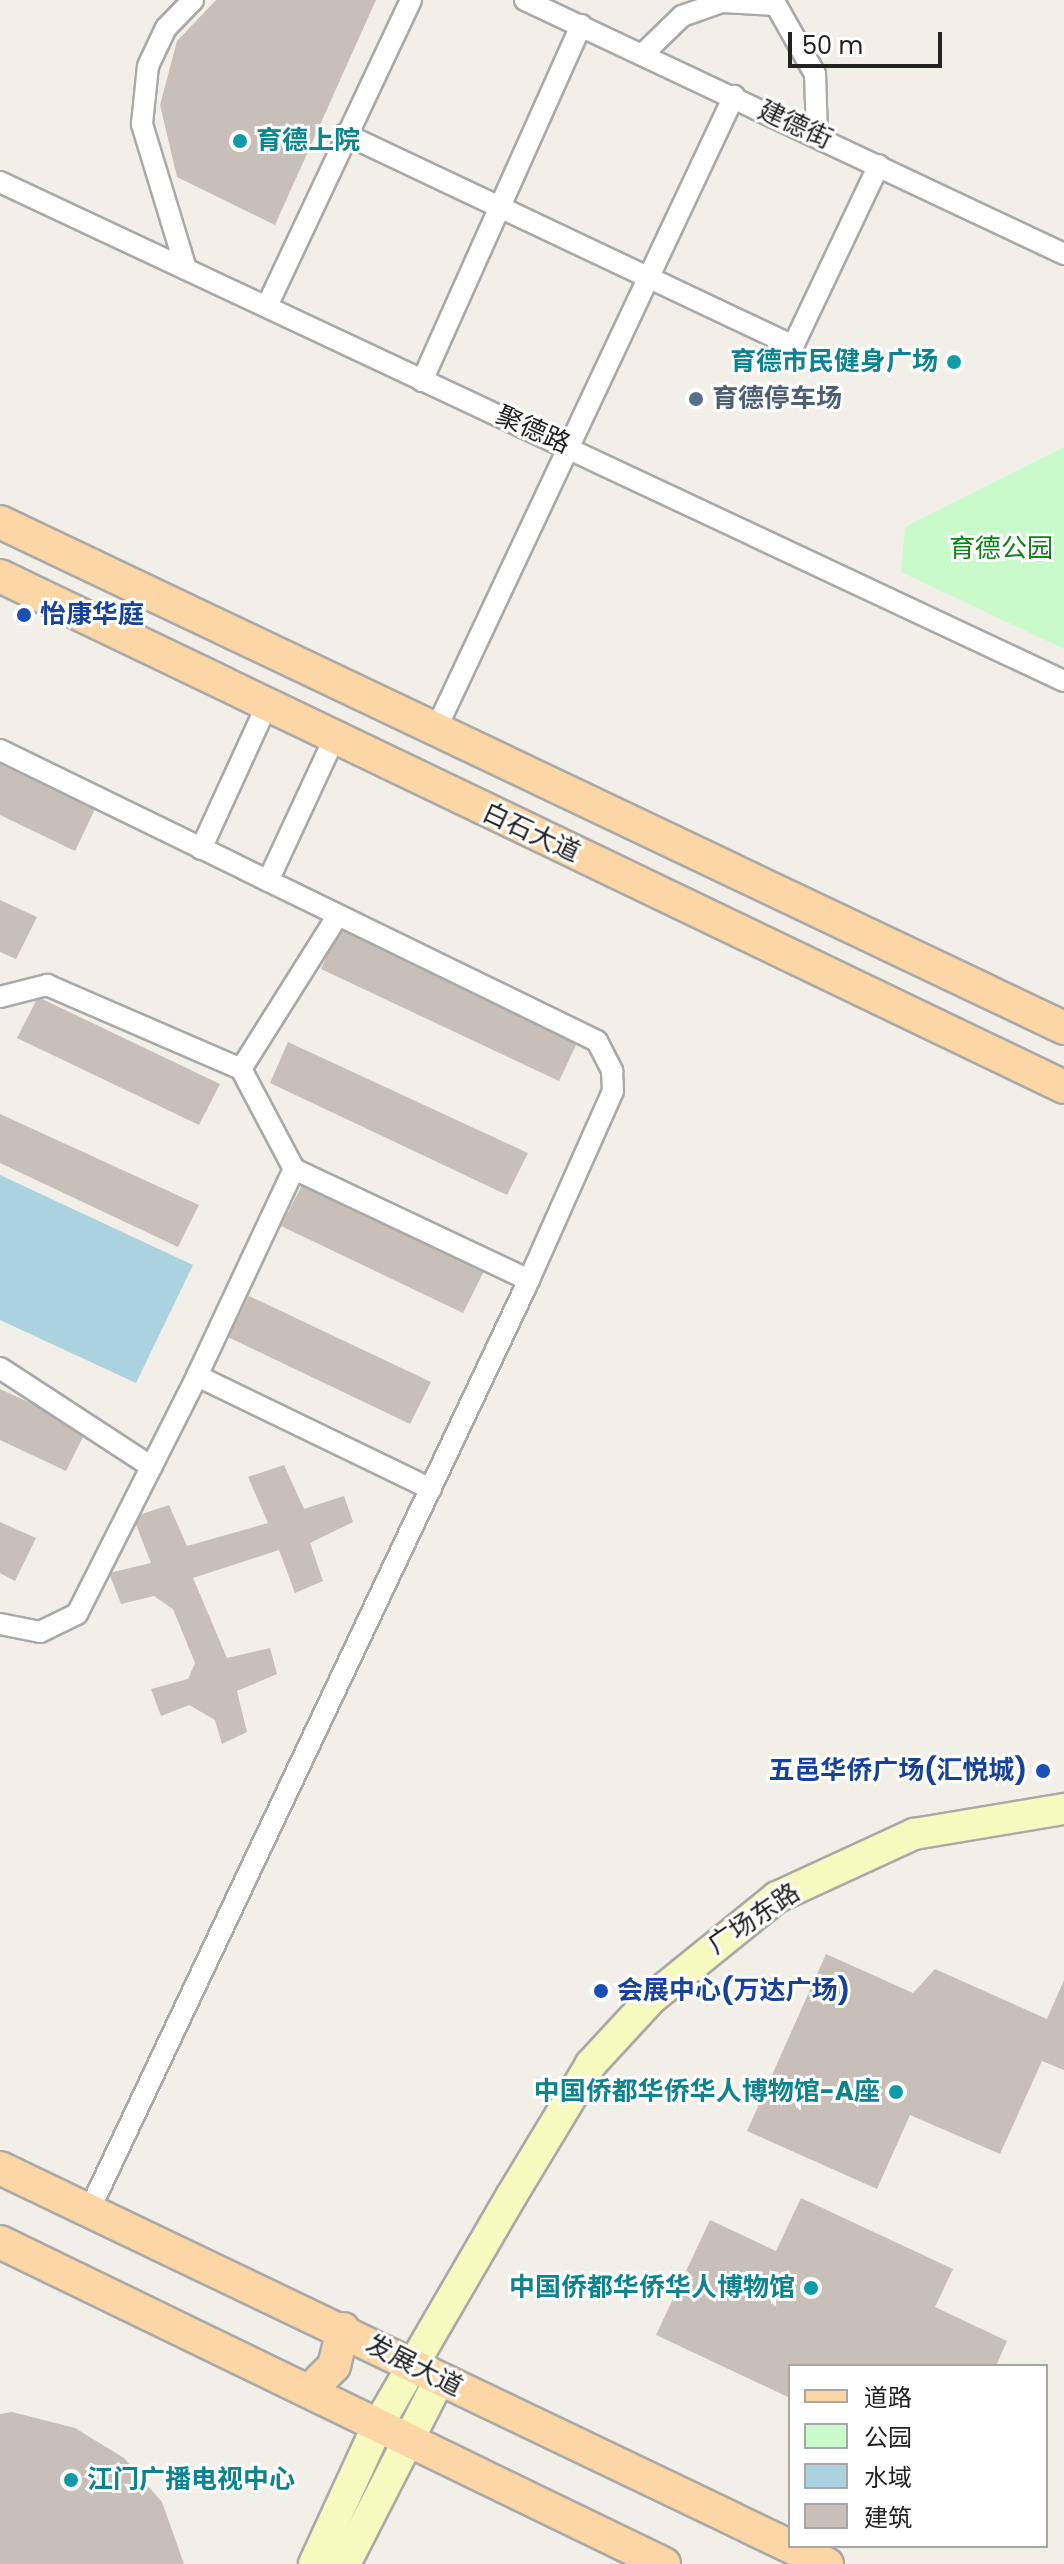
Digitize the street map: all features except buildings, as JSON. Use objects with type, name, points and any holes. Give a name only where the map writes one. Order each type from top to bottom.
[{"type":"main road","name":"白石大道","points":[[0,522],[1064,1028]]},
{"type":"main road","name":"白石大道","points":[[0,576],[266,707],[1064,1087]]},
{"type":"main road","name":"广场东路","points":[[393,2432],[591,2064],[698,1956],[777,1897],[914,1834],[1064,1809]]},
{"type":"main road","name":"发展大道","points":[[0,2168],[343,2329],[425,2374],[788,2546]]},
{"type":"main road","points":[[0,2242],[664,2564]]},
{"type":"main road","points":[[309,2391],[334,2366],[343,2329]]},
{"type":"main road","points":[[314,2564],[393,2432]]},
{"type":"main road","points":[[345,2564],[393,2432]]},
{"type":"main road","name":"发展大道","points":[[793,2548],[827,2564]]},
{"type":"street","points":[[186,269],[142,124],[148,66],[166,28],[193,0]]},
{"type":"street","points":[[267,306],[345,134],[411,0]]},
{"type":"street","name":"建德街","points":[[525,0],[817,134],[1064,254]]},
{"type":"street","points":[[643,54],[682,16],[722,2],[777,2],[815,74],[817,134]]},
{"type":"street","points":[[422,381],[581,25]]},
{"type":"street","points":[[436,729],[567,445],[734,96]]},
{"type":"street","points":[[345,134],[793,346],[879,165]]},
{"type":"street","name":"聚德路","points":[[0,182],[422,381],[567,445],[1064,681]]},
{"type":"street","points":[[201,849],[266,707]]},
{"type":"street","points":[[268,881],[334,739]]},
{"type":"street","points":[[0,750],[597,1041],[610,1058],[613,1091],[529,1280],[89,2211]]},
{"type":"street","points":[[241,1069],[338,915]]},
{"type":"street","points":[[0,997],[47,985],[241,1069],[294,1169],[529,1280]]},
{"type":"street","points":[[0,1624],[29,1634],[69,1624],[197,1376],[294,1169]]},
{"type":"street","points":[[0,1368],[152,1467]]},
{"type":"street","points":[[197,1376],[431,1489]]},
{"type":"green space","name":"育德公园","points":[[1064,447],[1064,649],[901,572],[905,527]]},
{"type":"water","points":[[0,1175],[193,1265],[136,1383],[0,1320]]},
{"type":"place","name":"育德上院","points":[[240,141]]},
{"type":"place","name":"育德市民健身广场","points":[[954,362]]},
{"type":"place","name":"育德停车场","points":[[696,399]]},
{"type":"place","name":"怡康华庭","points":[[24,615]]},
{"type":"place","name":"五邑华侨广场(汇悦城)","points":[[1043,1771]]},
{"type":"place","name":"会展中心(万达广场)","points":[[601,1991]]},
{"type":"place","name":"中国侨都华侨华人博物馆-A座","points":[[896,2092]]},
{"type":"place","name":"中国侨都华侨华人博物馆","points":[[811,2288]]},
{"type":"place","name":"江门广播电视中心","points":[[71,2480]]}]
